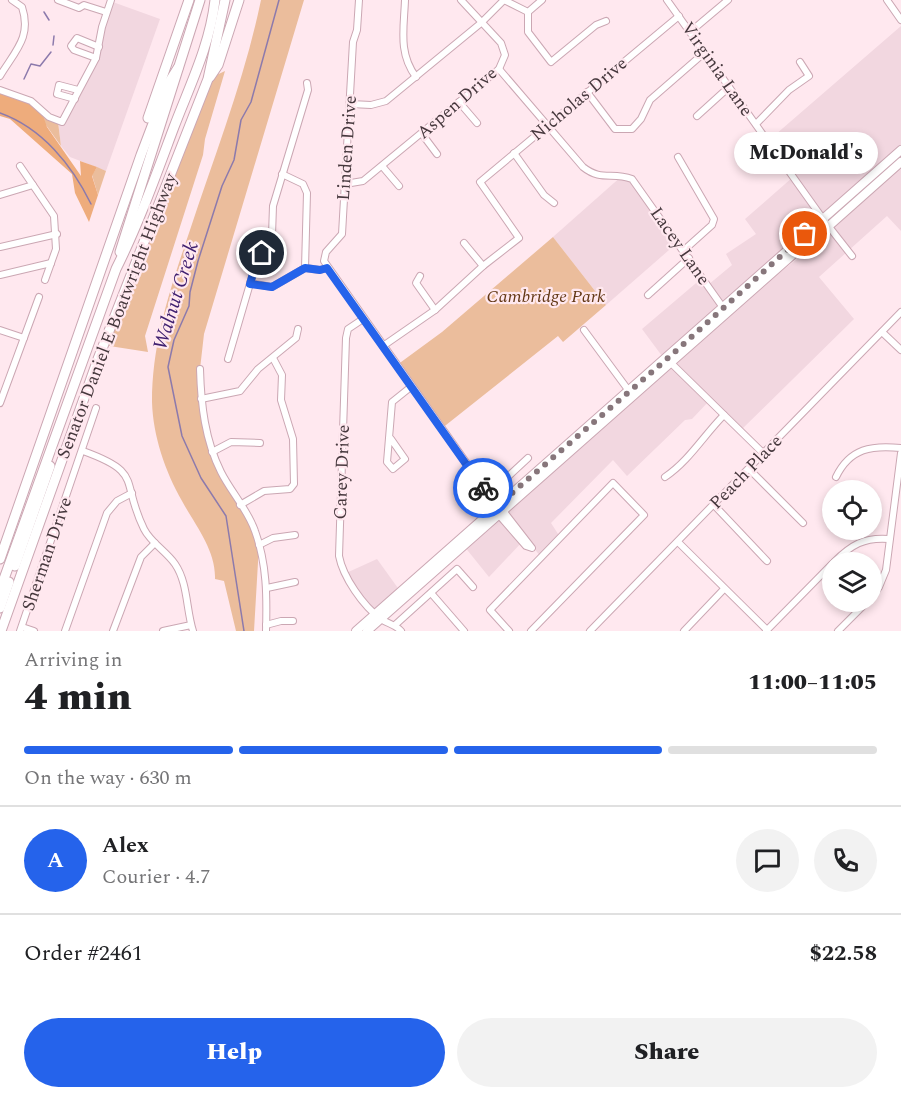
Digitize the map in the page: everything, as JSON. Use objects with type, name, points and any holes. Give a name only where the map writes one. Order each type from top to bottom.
[{"type":"highway","points":[[112,235],[129,174],[189,0]]},
{"type":"highway","name":"Senator Daniel E Boatwright Highway","points":[[0,590],[116,269],[131,240],[196,72],[212,24],[215,0]]},
{"type":"highway","name":"Senator Daniel E Boatwright Highway","points":[[1,631],[98,359],[208,79],[225,0]]},
{"type":"highway","points":[[208,79],[218,65],[239,0]]},
{"type":"highway","points":[[116,269],[199,3]]},
{"type":"highway","points":[[0,559],[112,235],[168,84],[178,68]]},
{"type":"highway","points":[[0,608],[87,362],[128,256],[131,240]]},
{"type":"main road","points":[[500,510],[629,391],[825,223],[859,187],[901,150]]},
{"type":"main road","points":[[874,187],[889,167],[890,160]]},
{"type":"main road","points":[[825,223],[856,203],[901,162]]},
{"type":"main road","points":[[856,203],[859,187]]},
{"type":"main road","points":[[356,631],[378,616],[671,363],[725,310]]},
{"type":"main road","points":[[367,631],[378,616]]},
{"type":"street","points":[[0,76],[22,44],[27,28],[22,6],[12,0]]},
{"type":"street","points":[[58,0],[78,8],[87,3],[106,12]]},
{"type":"street","points":[[0,90],[31,102],[49,117],[62,122],[96,58],[109,0]]},
{"type":"street","name":"Linden Drive","points":[[327,268],[324,261],[326,252],[342,234],[351,104],[352,42],[357,30],[359,0]]},
{"type":"street","points":[[405,0],[403,52],[406,63],[416,77]]},
{"type":"street","name":"Aspen Drive","points":[[345,184],[363,181],[499,69],[505,55],[501,43],[461,0]]},
{"type":"street","points":[[351,104],[371,105],[386,101],[481,23],[504,0],[528,12]]},
{"type":"street","points":[[542,0],[528,12],[528,32],[551,62],[596,25],[606,21]]},
{"type":"street","name":"Virginia Lane","points":[[667,0],[825,223],[852,255]]},
{"type":"street","points":[[690,32],[728,0]]},
{"type":"street","points":[[887,0],[901,20]]},
{"type":"street","name":"Nicholas Drive","points":[[483,266],[519,238],[480,182],[679,16]]},
{"type":"street","points":[[96,58],[71,46],[76,38],[99,47]]},
{"type":"street","points":[[588,92],[615,129],[632,129],[641,118],[650,100],[704,53]]},
{"type":"street","points":[[756,124],[789,90],[808,76],[800,62]]},
{"type":"street","points":[[499,69],[548,125]]},
{"type":"street","points":[[228,359],[256,263],[272,235],[273,206],[308,90],[307,83]]},
{"type":"street","points":[[75,99],[57,94],[59,85],[78,90]]},
{"type":"street","points":[[697,116],[729,87]]},
{"type":"street","points":[[459,102],[477,123]]},
{"type":"street","name":"Lacey Lane","points":[[548,125],[592,174],[604,178],[623,175],[632,178],[725,310]]},
{"type":"street","points":[[422,134],[437,154]]},
{"type":"street","points":[[514,153],[544,195],[554,203]]},
{"type":"street","points":[[678,157],[714,219],[712,225],[683,251]]},
{"type":"street","points":[[20,166],[54,216],[57,234],[56,249],[45,279]]},
{"type":"street","points":[[382,166],[399,186]]},
{"type":"street","points":[[282,174],[303,184],[307,193],[305,268]]},
{"type":"street","points":[[0,195],[33,185]]},
{"type":"street","points":[[0,247],[57,234]]},
{"type":"street","points":[[383,346],[435,310],[483,266],[464,243]]},
{"type":"street","points":[[648,295],[689,258]]},
{"type":"street","points":[[0,275],[51,263]]},
{"type":"street","points":[[250,284],[272,287],[305,268],[320,270],[327,268],[481,485],[540,556]]},
{"type":"street","points":[[420,276],[416,283],[435,310]]},
{"type":"street","points":[[0,403],[39,297]]},
{"type":"street","name":"Peach Place","points":[[590,631],[901,312]]},
{"type":"street","name":"Carey Drive","points":[[363,319],[348,329],[346,338],[339,556],[342,571],[347,580],[378,616]]},
{"type":"street","points":[[201,399],[240,391],[258,369],[296,338],[298,329]]},
{"type":"street","points":[[0,330],[24,338]]},
{"type":"street","points":[[584,330],[629,391]]},
{"type":"street","points":[[882,332],[901,350]]},
{"type":"street","points":[[240,505],[255,494],[290,489],[294,484],[293,439],[281,400],[282,375],[273,358]]},
{"type":"street","points":[[671,363],[763,453]]},
{"type":"street","points":[[200,369],[201,399],[212,452],[255,529],[267,588],[266,628],[281,621],[293,621]]},
{"type":"street","points":[[0,377],[9,378]]},
{"type":"street","points":[[391,439],[392,402],[411,386]]},
{"type":"street","name":"Sherman Drive","points":[[21,629],[96,408]]},
{"type":"street","points":[[665,477],[703,441],[707,432],[724,415]]},
{"type":"street","points":[[212,452],[231,442],[260,443]]},
{"type":"street","points":[[836,477],[839,470],[859,451],[877,446],[901,450],[898,511],[889,539],[886,570],[882,580]]},
{"type":"street","points":[[83,451],[119,466],[125,472],[144,530],[176,565],[186,594],[192,628],[163,631]]},
{"type":"street","points":[[481,485],[491,479],[500,484],[528,458]]},
{"type":"street","points":[[749,469],[803,523]]},
{"type":"street","points":[[509,631],[490,610],[613,483],[644,515],[531,631]]},
{"type":"street","points":[[65,631],[107,513],[117,501],[132,494]]},
{"type":"street","points":[[714,505],[767,561]]},
{"type":"street","points":[[259,545],[273,538],[295,535]]},
{"type":"street","points":[[846,552],[857,543],[877,538],[889,539]]},
{"type":"street","points":[[678,542],[766,631],[822,574]]},
{"type":"street","points":[[113,631],[141,557],[155,543]]},
{"type":"street","points":[[395,625],[457,569],[473,587]]},
{"type":"street","points":[[267,588],[295,582]]},
{"type":"street","points":[[684,631],[724,589]]},
{"type":"street","points":[[431,593],[464,631]]},
{"type":"street","points":[[838,631],[857,612]]},
{"type":"street","points":[[378,616],[401,631]]},
{"type":"street","points":[[21,629],[34,631]]},
{"type":"shaded area","points":[[110,1],[160,19],[106,171],[70,157],[61,146],[58,122],[62,122],[96,58]]},
{"type":"shaded area","points":[[901,26],[901,150],[665,360],[642,329],[702,278],[708,285],[732,265],[726,254],[756,234],[745,219],[793,177],[768,141]]},
{"type":"shaded area","points":[[0,90],[31,101],[41,110],[47,127],[81,176],[80,161],[97,167],[92,176],[98,195],[89,222],[75,193],[72,174],[10,119],[0,116]]},
{"type":"shaded area","points":[[901,169],[901,231],[887,216],[819,277],[854,319],[740,431],[709,401],[692,419],[685,420],[627,476],[613,460],[551,523],[560,537],[540,556],[505,510],[776,270],[779,273],[805,253]]},
{"type":"shaded area","points":[[623,175],[632,179],[677,243],[606,305],[553,237]]},
{"type":"shaded area","points":[[499,515],[523,541],[489,577],[464,546]]},
{"type":"shaded area","points":[[377,559],[400,591],[376,613],[344,574]]},
{"type":"green space","points":[[261,0],[304,0],[204,334],[200,369],[212,452],[255,529],[259,545],[254,631],[236,631],[224,581],[215,579],[212,558],[204,538],[176,490],[165,465],[155,428],[152,402],[155,357],[164,314],[238,87]]},
{"type":"green space","points":[[225,71],[205,139],[203,155],[145,336],[148,352],[103,345],[208,79]]},
{"type":"green space","points":[[41,110],[58,122],[61,146],[43,121]]},
{"type":"green space","points":[[97,167],[106,171],[98,195],[92,175]]},
{"type":"green space","name":"Cambridge Park","points":[[553,237],[606,305],[563,342],[558,336],[441,429],[397,365],[442,332]]},
{"type":"waterway","name":"Walnut Creek","points":[[244,631],[226,516],[201,478],[182,436],[168,367],[174,340],[189,306],[198,261],[222,186],[234,160],[241,120],[251,102],[279,0]]},
{"type":"waterway","points":[[44,12],[49,20]]},
{"type":"waterway","points":[[53,45],[54,36]]},
{"type":"waterway","points":[[24,79],[31,64],[40,66],[51,52]]},
{"type":"waterway","points":[[0,113],[29,128],[42,138],[75,175],[91,204]]},
{"type":"way so far","points":[[483,488],[497,506],[596,421],[652,369],[668,358],[805,234]]},
{"type":"place","name":"McDonald's","points":[[805,234]]},
{"type":"route","points":[[262,253],[256,263],[250,284],[272,287],[290,274],[305,268],[320,270],[327,268],[483,488]]}]
